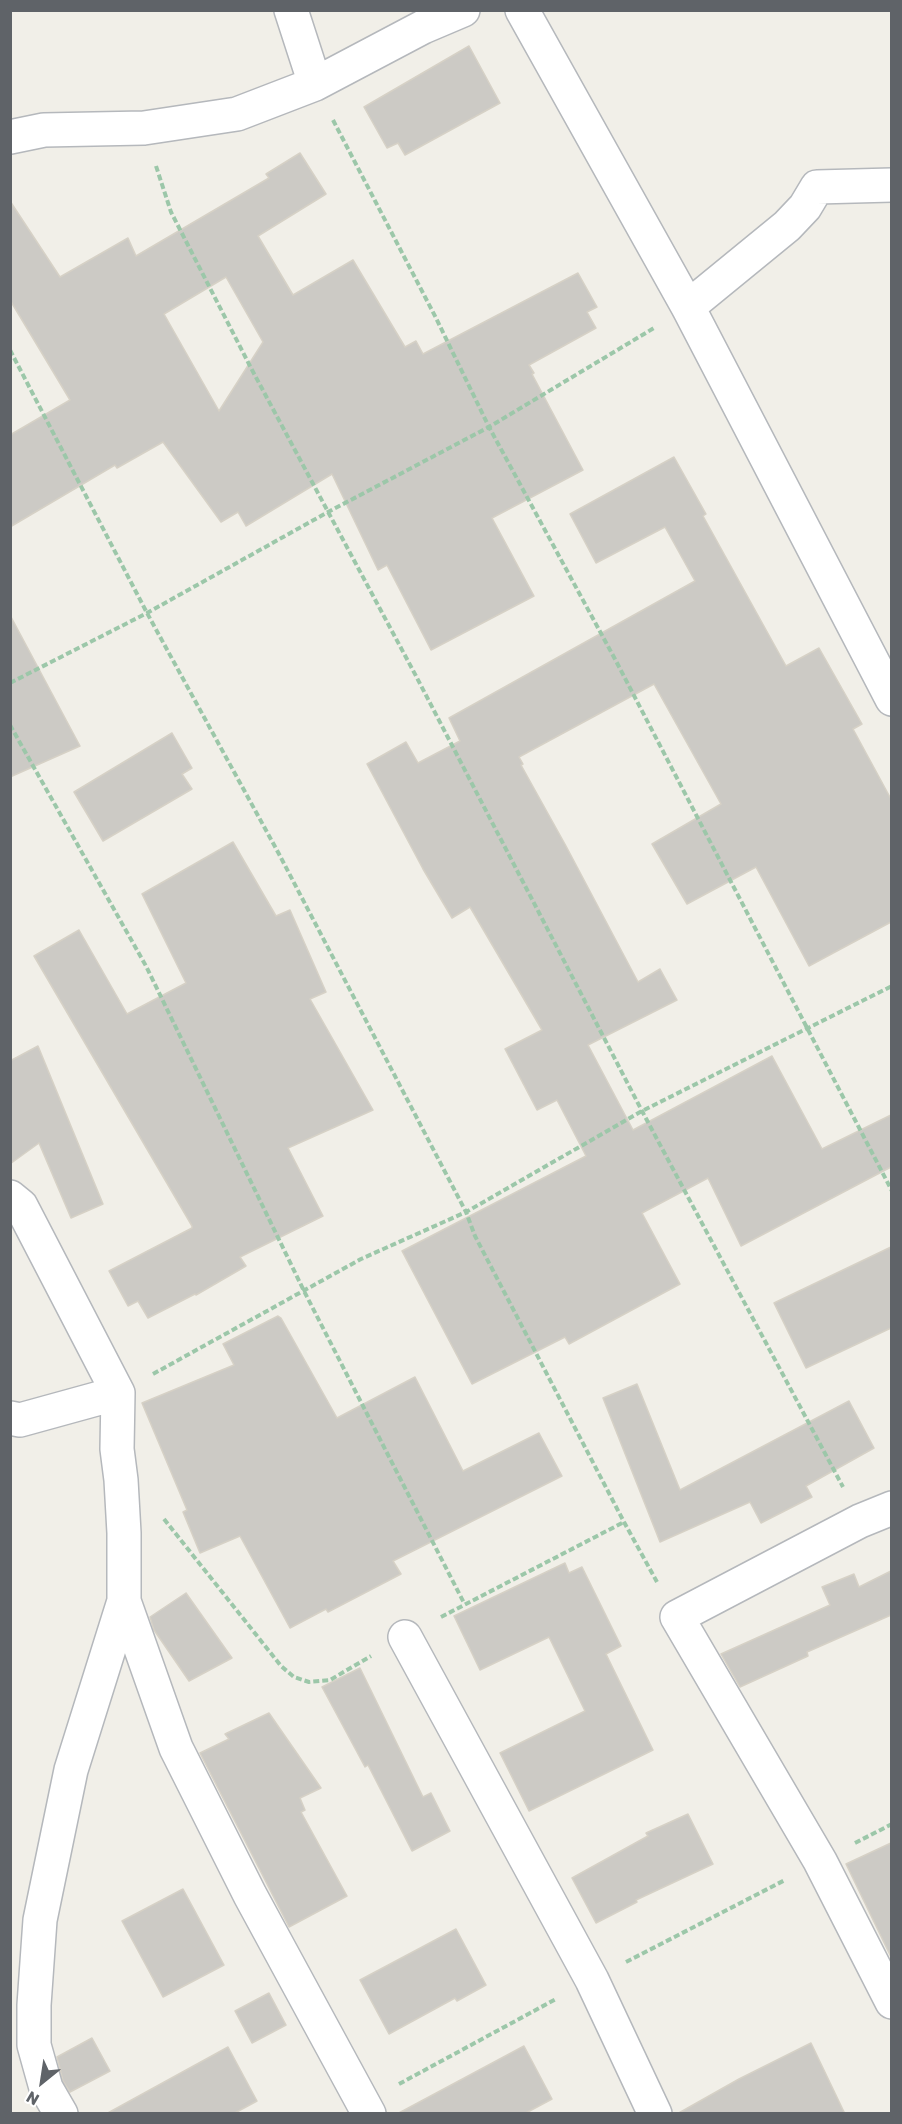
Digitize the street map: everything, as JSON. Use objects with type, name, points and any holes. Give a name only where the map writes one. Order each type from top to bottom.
[{"type":"street","points":[[291,10],[315,84]]},
{"type":"street","points":[[10,137],[44,130],[144,128],[237,114],[315,84],[423,27],[463,10]]},
{"type":"street","points":[[522,10],[688,308],[891,699]]},
{"type":"street","points":[[688,308],[787,226],[805,207],[817,187],[859,188],[891,185]]},
{"type":"street","points":[[10,1197],[21,1206],[118,1393],[117,1449],[122,1480],[124,1601],[71,1770],[40,1920],[34,2005],[34,2045],[46,2088],[61,2114]]},
{"type":"street","points":[[10,1418],[20,1420],[118,1393]]},
{"type":"street","points":[[891,1508],[860,1521],[677,1617],[820,1861],[891,2002]]},
{"type":"street","points":[[124,1601],[176,1748],[250,1895],[369,2114]]},
{"type":"street","points":[[405,1637],[592,1980],[655,2114]]},
{"type":"path","points":[[315,84],[436,318],[489,427],[616,661],[891,1191]]},
{"type":"path","points":[[144,128],[171,212],[642,1111],[860,1521]]},
{"type":"path","points":[[10,683],[147,613],[328,512],[489,427],[688,308]]},
{"type":"path","points":[[10,350],[147,613],[279,854],[466,1212],[475,1236],[624,1522],[677,1617]]},
{"type":"path","points":[[10,725],[146,966],[304,1291],[464,1603]]},
{"type":"path","points":[[118,1393],[361,1259],[466,1212],[642,1111],[891,986]]},
{"type":"path","points":[[122,1480],[167,1522],[281,1666],[294,1677],[309,1682],[330,1680],[464,1603],[624,1522]]},
{"type":"building","points":[[469,46],[500,103],[405,155],[398,143],[387,148],[364,107]]},
{"type":"building","points":[[300,153],[326,194],[258,236],[293,295],[353,260],[405,347],[416,341],[423,354],[578,273],[597,307],[587,312],[596,328],[529,365],[583,470],[492,518],[534,596],[431,650],[387,565],[378,570],[332,474],[246,526],[238,512],[221,522],[163,442],[117,468],[115,465],[10,527],[10,435],[70,400],[10,300],[10,201],[60,277],[128,238],[136,256],[269,178],[266,174]],"holes":[[[226,277],[263,342],[219,411],[164,314]]]},
{"type":"building","points":[[674,457],[706,514],[703,516],[786,666],[819,648],[862,724],[853,729],[891,799],[891,922],[809,966],[756,867],[687,904],[652,844],[721,804],[654,684],[519,757],[523,764],[521,765],[638,982],[660,969],[677,1000],[588,1045],[633,1130],[772,1056],[822,1149],[891,1115],[891,1167],[741,1246],[708,1178],[642,1213],[680,1284],[569,1344],[565,1337],[472,1384],[402,1251],[586,1156],[557,1100],[537,1110],[505,1049],[542,1030],[470,907],[452,918],[367,764],[406,742],[418,763],[460,741],[449,718],[695,581],[665,527],[596,563],[570,514]]},
{"type":"building","points":[[10,615],[80,746],[10,777]]},
{"type":"building","points":[[172,733],[192,768],[182,774],[192,789],[103,841],[74,792]]},
{"type":"building","points":[[233,842],[276,916],[290,910],[326,992],[310,999],[373,1110],[288,1148],[323,1216],[240,1257],[246,1266],[196,1295],[148,1318],[138,1301],[128,1306],[109,1271],[192,1226],[34,956],[79,930],[127,1014],[186,983],[142,894]]},
{"type":"building","points":[[38,1046],[103,1204],[71,1218],[39,1143],[10,1164],[10,1061]]},
{"type":"building","points":[[891,1247],[891,1328],[806,1368],[774,1303]]},
{"type":"building","points":[[278,1316],[337,1418],[415,1377],[463,1471],[539,1433],[562,1476],[393,1561],[401,1574],[328,1612],[326,1609],[290,1628],[240,1536],[200,1553],[183,1512],[187,1510],[142,1403],[234,1365],[223,1344]]},
{"type":"building","points":[[637,1384],[680,1490],[849,1401],[874,1448],[806,1486],[812,1497],[761,1523],[750,1502],[660,1542],[603,1398]]},
{"type":"building","points":[[565,1563],[569,1573],[582,1567],[621,1646],[606,1654],[653,1750],[529,1811],[500,1753],[585,1711],[549,1637],[480,1670],[454,1616]]},
{"type":"building","points":[[891,1571],[891,1615],[807,1652],[808,1656],[740,1687],[721,1654],[830,1605],[822,1587],[854,1574],[859,1587]]},
{"type":"building","points":[[186,1593],[232,1658],[189,1681],[154,1630],[150,1617]]},
{"type":"building","points":[[360,1668],[423,1797],[431,1793],[450,1831],[412,1851],[368,1765],[365,1767],[322,1687]]},
{"type":"building","points":[[269,1713],[321,1788],[300,1798],[305,1810],[301,1812],[347,1896],[289,1927],[200,1753],[229,1739],[225,1734]]},
{"type":"building","points":[[688,1814],[713,1864],[636,1900],[637,1902],[596,1923],[572,1878],[648,1836],[646,1833]]},
{"type":"building","points":[[891,1843],[891,1957],[846,1864]]},
{"type":"building","points":[[183,1889],[224,1965],[163,1997],[122,1921]]},
{"type":"building","points":[[456,1929],[486,1985],[457,2001],[455,1998],[389,2034],[360,1980]]},
{"type":"building","points":[[269,1993],[286,2025],[252,2043],[235,2011]]},
{"type":"building","points":[[92,2038],[110,2071],[70,2092],[63,2081],[57,2057]]},
{"type":"building","points":[[811,2043],[845,2114],[677,2114],[739,2079]]},
{"type":"building","points":[[524,2046],[552,2099],[524,2114],[397,2114]]},
{"type":"building","points":[[228,2047],[257,2101],[233,2114],[106,2114]]}]
